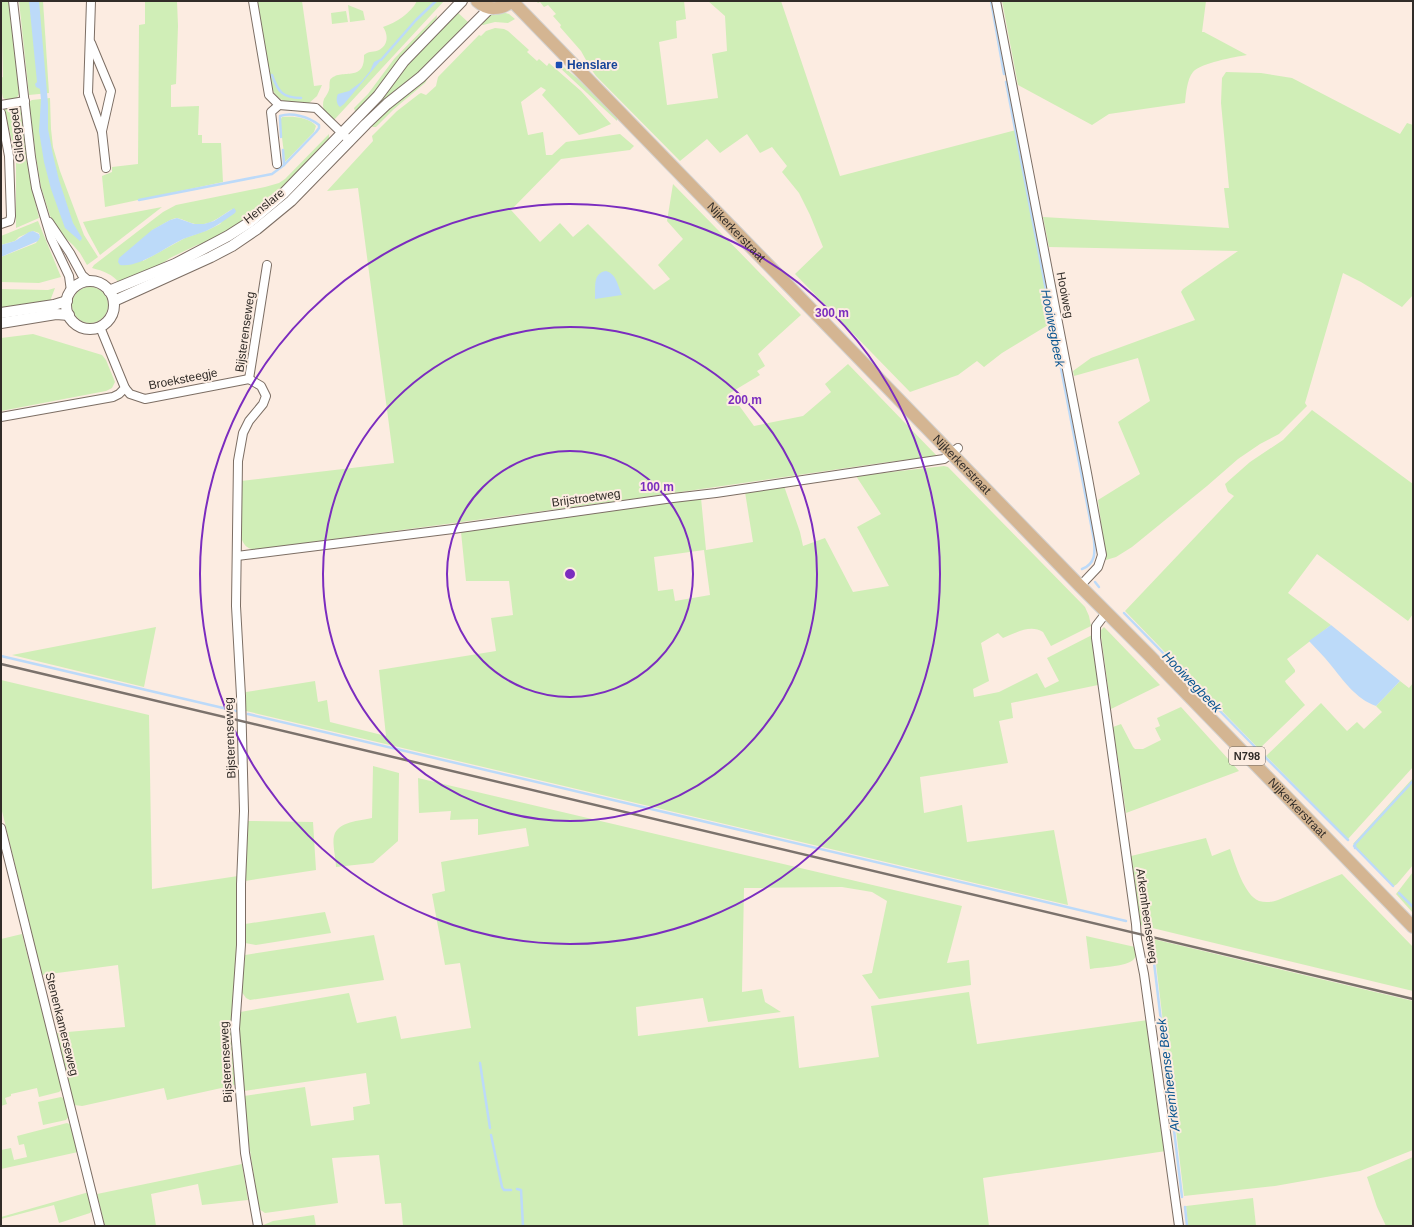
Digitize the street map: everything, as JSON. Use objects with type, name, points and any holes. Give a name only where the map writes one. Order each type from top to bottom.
[{"type":"main road","points":[[477,1],[490,8]]},
{"type":"main road","name":"N798","points":[[490,8],[506,6],[512,1]]},
{"type":"main road","name":"Nijkerkerstraat","points":[[512,1],[954,450],[1080,586],[1413,927]]},
{"type":"street","name":"Gildegoed","points":[[14,1],[31,158],[36,188],[51,238],[69,276],[71,291]]},
{"type":"street","points":[[91,1],[88,93],[102,132],[106,168]]},
{"type":"street","points":[[253,1],[270,95],[279,105],[316,108],[350,141]]},
{"type":"street","name":"Henslare","points":[[109,291],[175,264],[217,242],[250,222],[283,194],[378,96],[404,61],[462,1]]},
{"type":"street","name":"Hooiweg","points":[[996,1],[1102,555],[1098,566],[1080,586]]},
{"type":"street","name":"Henslare","points":[[114,301],[190,268],[232,246],[257,229],[291,201],[387,104],[420,77],[490,8]]},
{"type":"street","points":[[90,40],[111,91],[102,132]]},
{"type":"street","points":[[1,105],[25,101]]},
{"type":"street","points":[[276,164],[271,112],[279,105]]},
{"type":"street","points":[[1,113],[9,156],[11,216],[10,221],[1,224]]},
{"type":"street","name":"Gildegoed","points":[[45,216],[82,274],[89,281]]},
{"type":"street","name":"Bijsterenseweg","points":[[258,1226],[245,1153],[235,1029],[241,945],[241,877],[244,810],[241,696],[236,606],[236,556],[238,461],[241,438],[249,421],[264,404],[266,396],[262,386],[249,379],[267,265]]},
{"type":"street","points":[[89,281],[102,284],[109,291],[114,301],[114,307],[109,319],[100,327],[91,329],[82,327],[74,322],[67,311],[67,301],[71,291],[80,283],[89,281]]},
{"type":"street","points":[[1,312],[54,305],[67,301]]},
{"type":"street","points":[[1,323],[56,314],[69,315]]},
{"type":"street","points":[[1,417],[113,397],[119,394],[125,388],[100,327]]},
{"type":"street","name":"Broeksteegje","points":[[125,388],[130,394],[145,399],[249,379]]},
{"type":"street","name":"Brijstroetweg","points":[[236,556],[453,530],[944,460],[954,450]]},
{"type":"street","name":"Arkemheenseweg","points":[[1106,613],[1096,626],[1096,638],[1137,939],[1145,982],[1179,1226]]},
{"type":"street","name":"Stenenkamerseweg","points":[[1,828],[100,1226]]},
{"type":"green space","points":[[1,1],[10,1],[19,94],[16,99],[7,100],[3,98],[1,78],[3,77]]},
{"type":"green space","points":[[19,1],[43,1],[49,93],[29,95]]},
{"type":"green space","points":[[145,1],[177,1],[178,26],[176,84],[171,85],[171,107],[199,106],[198,135],[202,135],[202,143],[221,143],[223,182],[105,207],[102,176],[112,172],[112,167],[138,164],[139,25],[145,24]]},
{"type":"green space","points":[[255,1],[302,1],[314,86],[322,85],[317,96],[308,104],[286,102],[274,93],[271,87]]},
{"type":"green space","points":[[417,1],[444,1],[334,120],[328,117],[323,109],[323,102],[329,90],[330,80],[334,76],[351,74],[361,69],[364,55],[377,51],[385,45],[387,36],[383,27],[403,17],[411,10]]},
{"type":"green space","points":[[536,1],[684,1],[686,19],[676,21],[677,38],[659,42],[667,105],[718,98],[712,54],[727,51],[725,16],[708,1],[781,1],[840,176],[1016,130],[1053,322],[1002,353],[984,367],[977,361],[958,375],[910,392],[795,274],[823,247],[799,193],[782,172],[787,166],[772,147],[760,153],[747,134],[720,153],[707,139],[680,161],[596,76],[581,51],[560,27],[561,25],[553,16],[556,14],[548,5],[544,7],[540,2],[538,3]]},
{"type":"green space","points":[[1002,1],[1206,1],[1202,32],[1247,55],[1218,61],[1203,66],[1193,72],[1189,79],[1185,103],[1109,114],[1092,125],[1018,85]]},
{"type":"green space","points":[[348,5],[363,11],[365,20],[350,22]]},
{"type":"green space","points":[[346,11],[348,22],[332,24],[331,13]]},
{"type":"green space","points":[[456,11],[469,23],[438,56],[365,121],[361,117],[393,79]]},
{"type":"green space","points":[[502,12],[509,14],[515,19],[508,23],[495,22],[483,25],[478,23],[491,13]]},
{"type":"green space","points":[[437,15],[436,22],[357,114],[354,108],[368,94],[394,59]]},
{"type":"green space","points":[[495,28],[508,31],[529,50],[527,52],[537,61],[539,59],[547,66],[549,63],[581,91],[611,124],[595,131],[579,135],[542,95],[546,90],[541,87],[521,102],[528,135],[543,132],[546,155],[552,155],[566,142],[620,134],[634,146],[630,150],[561,159],[511,210],[540,242],[560,223],[573,237],[588,224],[654,290],[670,279],[658,265],[683,239],[667,221],[673,184],[801,315],[758,354],[765,366],[757,371],[760,375],[730,393],[754,426],[803,416],[831,392],[825,384],[848,364],[937,456],[260,549],[251,549],[247,547],[242,540],[241,481],[394,463],[358,188],[327,191],[373,141],[372,136],[397,111],[419,94],[421,93],[426,95],[436,86],[438,77],[479,35],[481,36],[486,31]]},
{"type":"green space","points":[[559,63],[578,79],[617,118],[617,121],[558,66]]},
{"type":"green space","points":[[1226,72],[1261,73],[1292,78],[1400,134],[1407,123],[1413,125],[1413,295],[1402,307],[1343,273],[1305,403],[1307,406],[1279,434],[1260,444],[1238,459],[1132,547],[1116,557],[1106,560],[1098,500],[1140,474],[1118,422],[1150,401],[1138,358],[1074,376],[1073,371],[1091,358],[1195,320],[1181,292],[1183,289],[1238,251],[1049,247],[1043,217],[1229,228],[1224,188],[1229,188],[1221,103],[1222,78]]},
{"type":"green space","points":[[428,74],[428,78],[425,83],[394,109],[376,127],[369,125]]},
{"type":"green space","points":[[50,98],[53,147],[60,171],[84,235],[98,257],[87,265],[80,253],[62,235],[50,216],[41,187],[29,102],[32,100]]},
{"type":"green space","points":[[17,106],[21,110],[32,188],[39,218],[16,228],[16,157],[4,111],[5,108]]},
{"type":"green space","points":[[282,117],[296,117],[305,119],[316,126],[314,132],[285,162],[280,121]]},
{"type":"green space","points":[[329,134],[329,139],[320,152],[255,214],[217,239],[197,245],[170,258],[153,270],[120,284],[111,275],[92,268],[163,212],[176,205],[265,187],[279,183],[285,179]],"holes":[[[232,209],[220,224],[185,238],[143,261],[152,230],[171,220],[177,218],[200,225],[215,220]]]},
{"type":"green space","points":[[162,207],[100,255],[83,222]]},
{"type":"green space","points":[[38,221],[61,277],[39,283],[1,282],[1,257],[36,243],[40,237],[39,233],[33,231],[19,237],[15,241],[1,245],[1,236]]},
{"type":"green space","points":[[94,287],[103,292],[107,298],[107,312],[103,318],[94,323],[86,323],[77,318],[73,312],[72,301],[77,292],[83,288]]},
{"type":"green space","points":[[55,288],[50,301],[1,308],[1,289],[48,290]]},
{"type":"green space","points":[[33,334],[102,355],[106,360],[115,382],[112,388],[106,391],[1,411],[1,338]]},
{"type":"green space","points":[[1312,410],[1413,484],[1413,614],[1408,621],[1317,554],[1288,593],[1331,625],[1287,659],[1295,672],[1285,681],[1305,705],[1259,749],[1125,611],[1234,496],[1228,492],[1225,484],[1250,462],[1283,440]]},
{"type":"green space","points":[[944,466],[948,467],[1085,607],[1091,626],[1051,646],[1043,632],[1033,629],[1023,630],[1003,638],[998,633],[981,643],[989,681],[973,689],[974,697],[999,692],[1037,673],[1045,688],[1059,681],[1047,658],[1092,635],[1098,685],[1011,703],[1013,718],[999,721],[1008,763],[920,777],[924,813],[962,805],[967,842],[1054,830],[1068,905],[246,711],[246,692],[315,681],[318,702],[327,700],[330,722],[386,736],[379,670],[496,651],[491,618],[513,615],[509,581],[466,581],[461,532],[701,498],[706,550],[753,542],[745,492],[784,486],[800,532],[803,546],[825,538],[853,592],[889,586],[857,527],[881,514],[856,476]],"holes":[[[704,550],[710,595],[675,601],[673,589],[658,591],[654,557]]]},
{"type":"green space","points":[[156,627],[144,687],[12,655]]},
{"type":"green space","points":[[1104,627],[1160,685],[1111,709],[1101,636],[1101,630]]},
{"type":"green space","points":[[1,680],[149,715],[152,889],[238,876],[239,950],[231,1026],[235,1085],[167,1100],[164,1088],[82,1106],[74,1105],[56,1033],[125,1027],[118,965],[42,975],[1,807]]},
{"type":"green space","points":[[1400,681],[1409,688],[1413,683],[1413,767],[1348,839],[1266,756],[1321,703],[1347,731],[1357,722],[1364,729],[1382,712],[1376,706]]},
{"type":"green space","points":[[1181,707],[1239,771],[1126,813],[1113,727],[1121,724],[1133,747],[1135,749],[1143,749],[1161,740],[1155,728],[1160,726],[1157,718]]},
{"type":"green space","points":[[373,766],[399,773],[398,841],[373,863],[336,867],[333,843],[336,831],[340,827],[350,822],[372,818]]},
{"type":"green space","points":[[418,778],[962,906],[947,963],[969,960],[971,985],[879,999],[862,975],[872,973],[887,901],[872,892],[842,887],[744,888],[742,992],[762,989],[765,1002],[781,1012],[708,1022],[703,998],[636,1007],[638,1036],[794,1016],[799,1068],[879,1057],[871,1006],[969,992],[977,1044],[1148,1020],[1166,1151],[983,1178],[989,1226],[403,1226],[401,1203],[385,1204],[379,1155],[332,1158],[338,1203],[265,1213],[259,1209],[249,1144],[244,1096],[305,1087],[311,1126],[354,1120],[353,1107],[370,1104],[366,1073],[244,1091],[240,1048],[240,1012],[349,993],[357,1023],[396,1016],[401,1039],[471,1028],[460,963],[445,965],[432,894],[445,891],[441,862],[529,846],[526,828],[478,835],[478,819],[450,820],[451,811],[419,813]]},
{"type":"green space","points":[[1413,778],[1413,865],[1394,886],[1353,844]]},
{"type":"green space","points":[[248,821],[313,822],[316,870],[245,881]]},
{"type":"green space","points":[[1206,838],[1212,856],[1230,849],[1237,870],[1245,886],[1254,898],[1259,901],[1269,902],[1278,900],[1342,874],[1413,947],[1413,991],[1140,925],[1131,856]]},
{"type":"green space","points":[[1413,872],[1413,913],[1396,894]]},
{"type":"green space","points":[[325,912],[331,933],[256,945],[245,943],[245,924]]},
{"type":"green space","points":[[22,934],[62,1089],[59,1092],[39,1097],[37,1088],[11,1094],[11,1096],[5,1098],[7,1104],[1,1106],[1,939]]},
{"type":"green space","points":[[374,935],[384,980],[250,1000],[246,998],[241,991],[245,955]]},
{"type":"green space","points":[[1086,936],[1135,947],[1136,956],[1131,962],[1126,964],[1090,969]]},
{"type":"green space","points":[[1153,939],[1413,1001],[1413,1150],[1360,1171],[1275,1186],[1184,1196]]},
{"type":"green space","points":[[61,1097],[65,1099],[69,1116],[66,1120],[43,1125],[38,1102]]},
{"type":"green space","points":[[67,1123],[71,1125],[78,1152],[1,1169],[1,1150],[11,1148],[14,1160],[27,1157],[24,1144],[19,1145],[17,1136]]},
{"type":"green space","points":[[1413,1157],[1413,1226],[1386,1226],[1377,1207],[1367,1177]]},
{"type":"green space","points":[[242,1164],[248,1200],[202,1205],[198,1184],[151,1194],[156,1226],[105,1226],[97,1194]]},
{"type":"green space","points":[[89,1192],[92,1210],[90,1213],[59,1223],[54,1205],[1,1219],[1,1217]]},
{"type":"green space","points":[[1253,1198],[1256,1226],[1188,1226],[1186,1206]]},
{"type":"green space","points":[[314,1215],[316,1226],[261,1226],[273,1221]]},
{"type":"water","points":[[29,1],[39,1],[48,104],[48,129],[59,180],[73,223],[82,238],[80,241],[65,228],[51,189],[44,162],[39,131],[41,100],[40,89],[36,87],[35,84],[37,82]]},
{"type":"water","points":[[380,59],[381,60],[340,107],[337,101],[338,94],[349,91],[361,82],[370,71],[374,62]]},
{"type":"water","points":[[234,208],[236,211],[235,213],[214,227],[183,239],[144,260],[127,265],[120,265],[118,262],[119,258],[152,230],[170,220],[177,218],[194,224],[204,224],[214,221]]},
{"type":"water","points":[[33,231],[39,234],[40,237],[38,241],[1,257],[1,245],[15,241]]},
{"type":"water","points":[[606,271],[613,275],[617,281],[622,295],[595,299],[595,286],[597,278],[602,272]]},
{"type":"water","points":[[1331,625],[1400,681],[1376,706],[1362,699],[1356,694],[1309,641]]},
{"type":"waterway","points":[[381,60],[416,20],[436,1]]},
{"type":"waterway","name":"Hooiwegbeek","points":[[991,1],[1004,74]]},
{"type":"waterway","points":[[272,75],[282,93],[290,97],[301,98]]},
{"type":"waterway","name":"Hooiwegbeek","points":[[1006,82],[1094,540],[1094,557],[1090,564],[1082,569]]},
{"type":"waterway","points":[[139,200],[272,174],[284,165],[316,132],[319,125],[300,116],[280,116],[281,137]]},
{"type":"waterway","points":[[283,150],[284,165]]},
{"type":"waterway","name":"Hooiwegbeek","points":[[1095,582],[1099,587]]},
{"type":"waterway","name":"Hooiwegbeek","points":[[1124,613],[1259,751]]},
{"type":"waterway","points":[[1,656],[236,711]]},
{"type":"waterway","points":[[248,714],[1126,921]]},
{"type":"waterway","name":"Hooiwegbeek","points":[[1264,756],[1348,840]]},
{"type":"waterway","points":[[1355,848],[1355,844],[1413,781]]},
{"type":"waterway","points":[[1354,846],[1393,886]]},
{"type":"waterway","points":[[1399,893],[1413,907]]},
{"type":"waterway","name":"Arkemheense Beek","points":[[1144,926],[1151,929]]},
{"type":"waterway","name":"Arkemheense Beek","points":[[1153,954],[1182,1197]]},
{"type":"waterway","points":[[480,1063],[490,1128]]},
{"type":"waterway","points":[[491,1135],[502,1187],[504,1190],[511,1190]]},
{"type":"waterway","points":[[517,1189],[521,1190],[523,1226]]},
{"type":"waterway","name":"Arkemheense Beek","points":[[1185,1207],[1187,1226]]},
{"type":"railway","points":[[1,664],[1413,999]]},
{"type":"place","name":"Henslare","points":[[559,65]]}]
